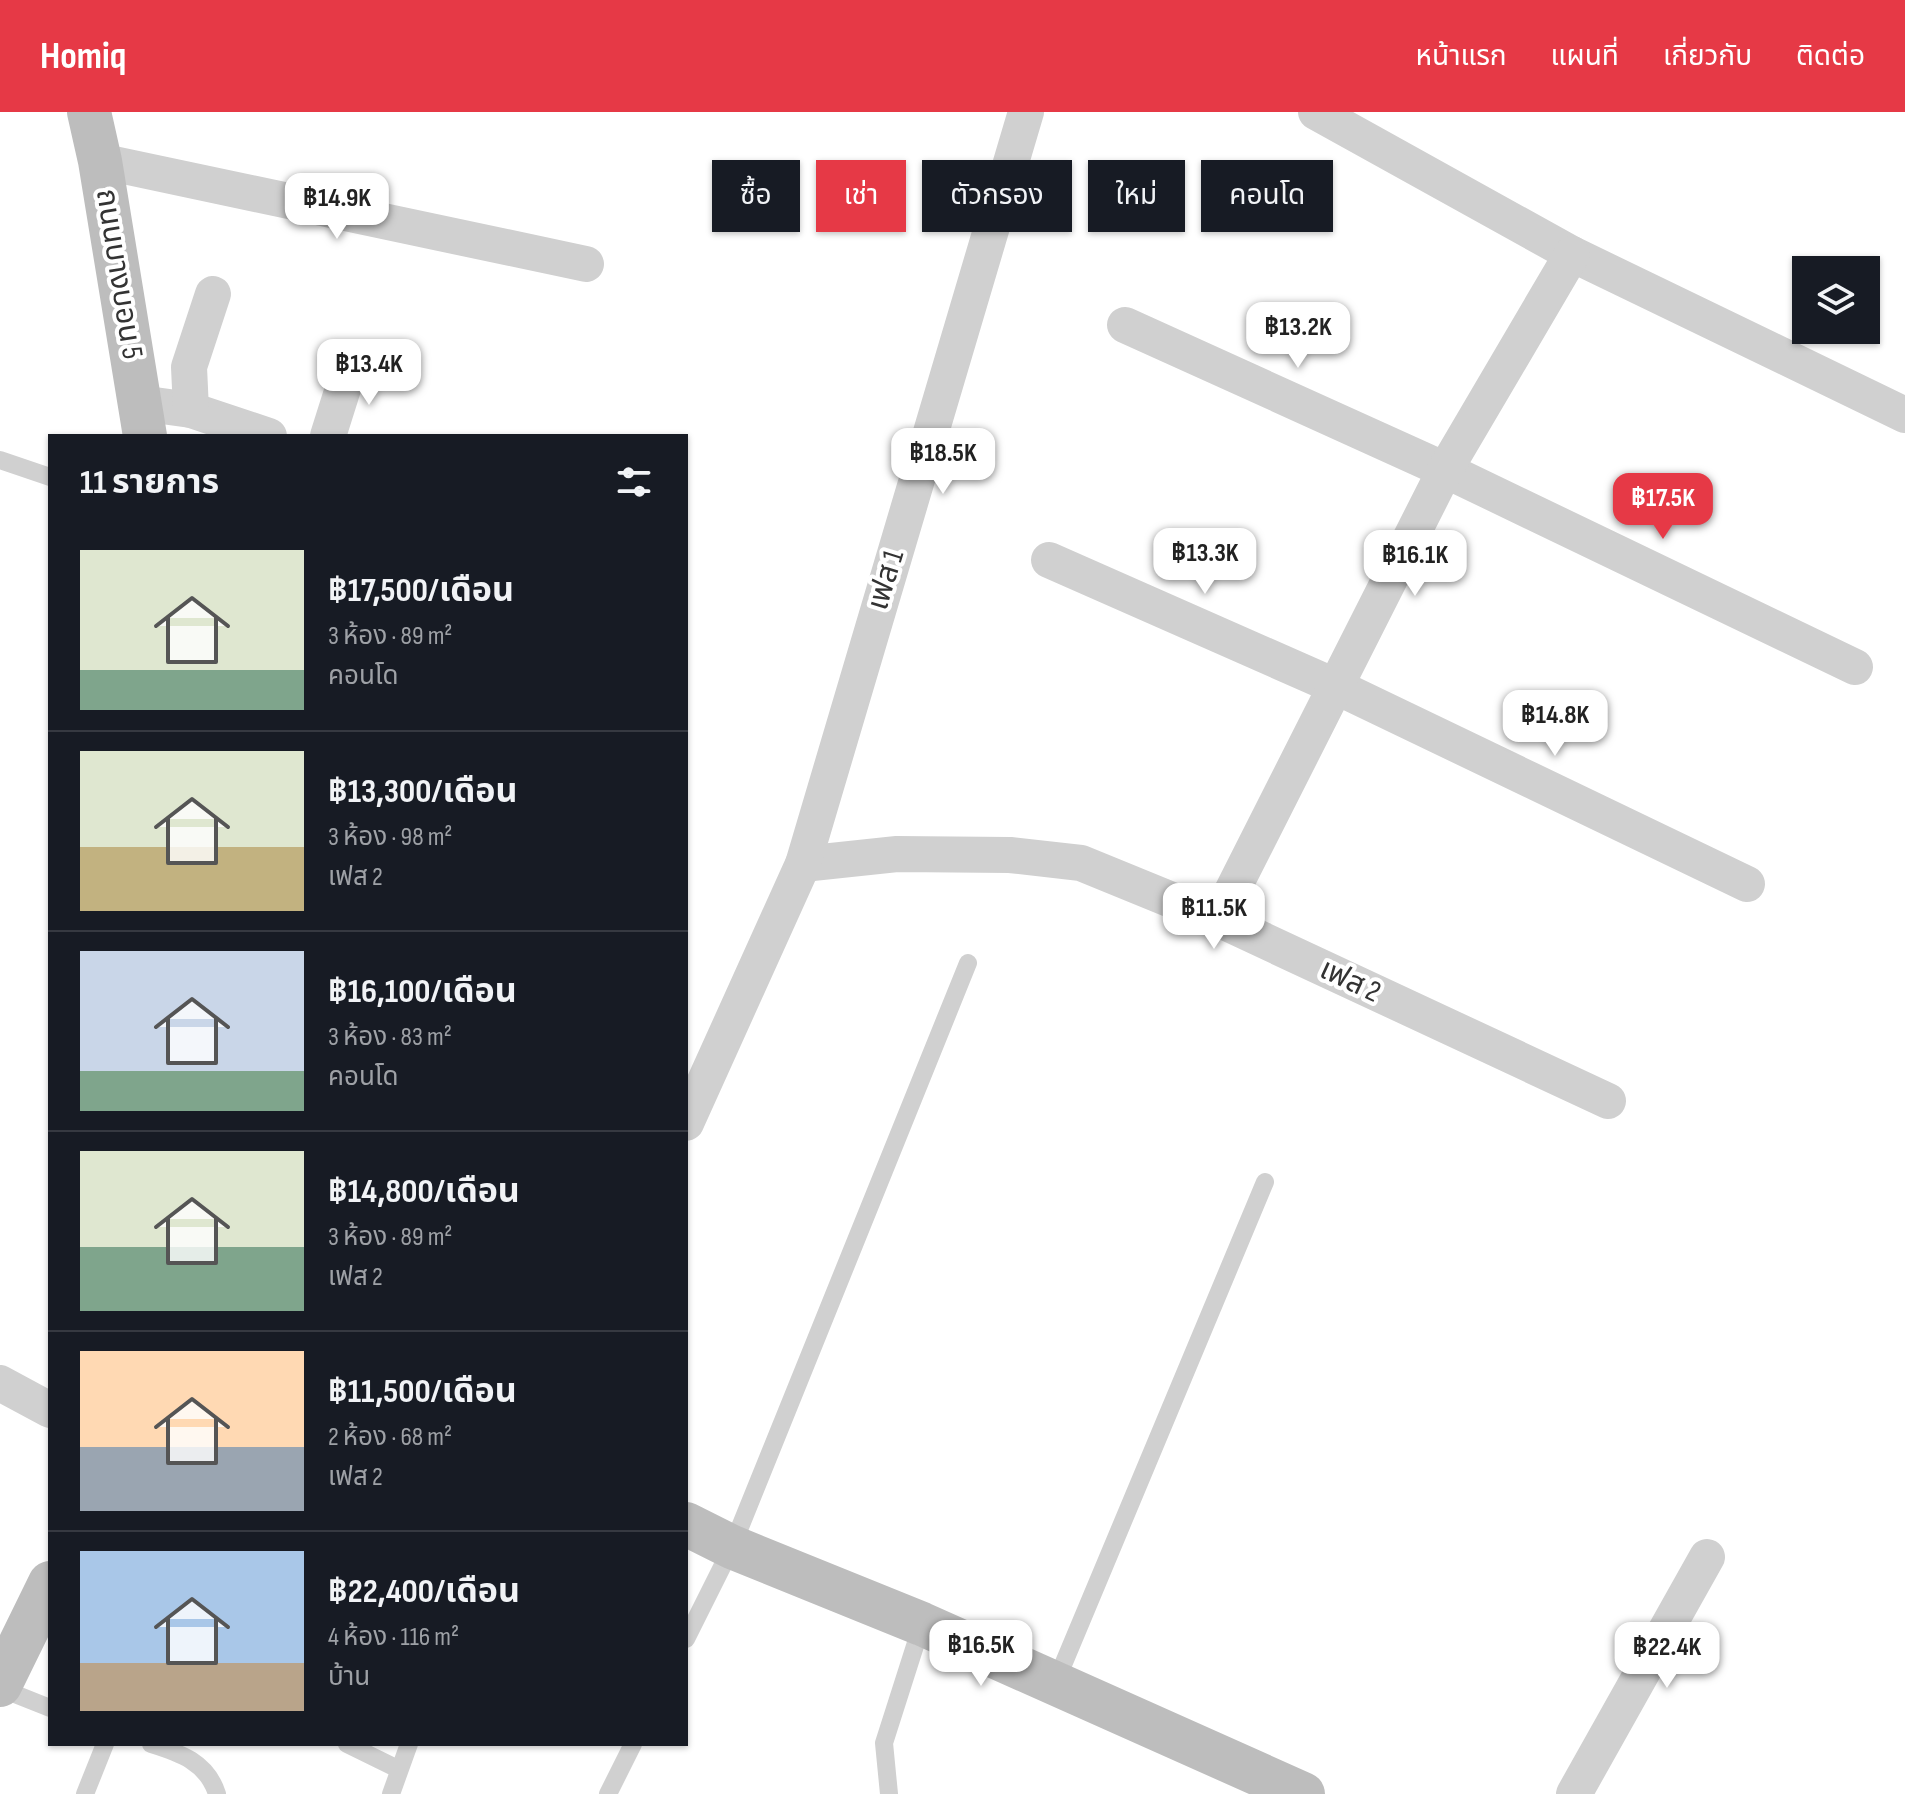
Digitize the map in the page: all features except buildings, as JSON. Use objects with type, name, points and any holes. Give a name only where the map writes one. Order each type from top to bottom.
[{"type":"street","name":"ถนนบางบอน 5","points":[[89,112],[100,161],[142,420]]},
{"type":"street","name":"เฟส 1","points":[[688,1119],[803,864],[1026,112]]},
{"type":"street","points":[[1316,112],[1572,254],[1905,415]]},
{"type":"street","points":[[100,161],[586,264]]},
{"type":"street","points":[[1218,919],[1445,470],[1572,254]]},
{"type":"street","points":[[191,410],[189,367],[213,294]]},
{"type":"street","points":[[1125,325],[1445,470],[1855,667]]},
{"type":"street","points":[[329,434],[352,360]]},
{"type":"street","points":[[142,420],[191,410],[263,434]]},
{"type":"street","points":[[1049,560],[1337,687],[1747,884]]},
{"type":"street","name":"เฟส 2","points":[[803,864],[897,854],[1010,855],[1081,863],[1218,919],[1608,1101]]},
{"type":"street","points":[[0,1383],[48,1409]]},
{"type":"street","points":[[688,1525],[732,1547],[922,1624],[1303,1794]]},
{"type":"street","points":[[1574,1794],[1707,1557]]},
{"type":"street","points":[[0,1687],[48,1587]]},
{"type":"lane","points":[[0,460],[48,476]]},
{"type":"lane","points":[[688,1635],[732,1547],[968,963]]},
{"type":"lane","points":[[1055,1684],[1265,1182]]},
{"type":"lane","points":[[889,1794],[884,1743],[922,1624]]},
{"type":"lane","points":[[0,1687],[48,1707]]},
{"type":"lane","points":[[85,1794],[104,1746]]},
{"type":"lane","points":[[158,1746],[187,1755],[214,1784],[217,1794]]},
{"type":"lane","points":[[351,1746],[398,1769]]},
{"type":"lane","points":[[391,1794],[408,1746]]},
{"type":"lane","points":[[608,1794],[632,1746]]}]
